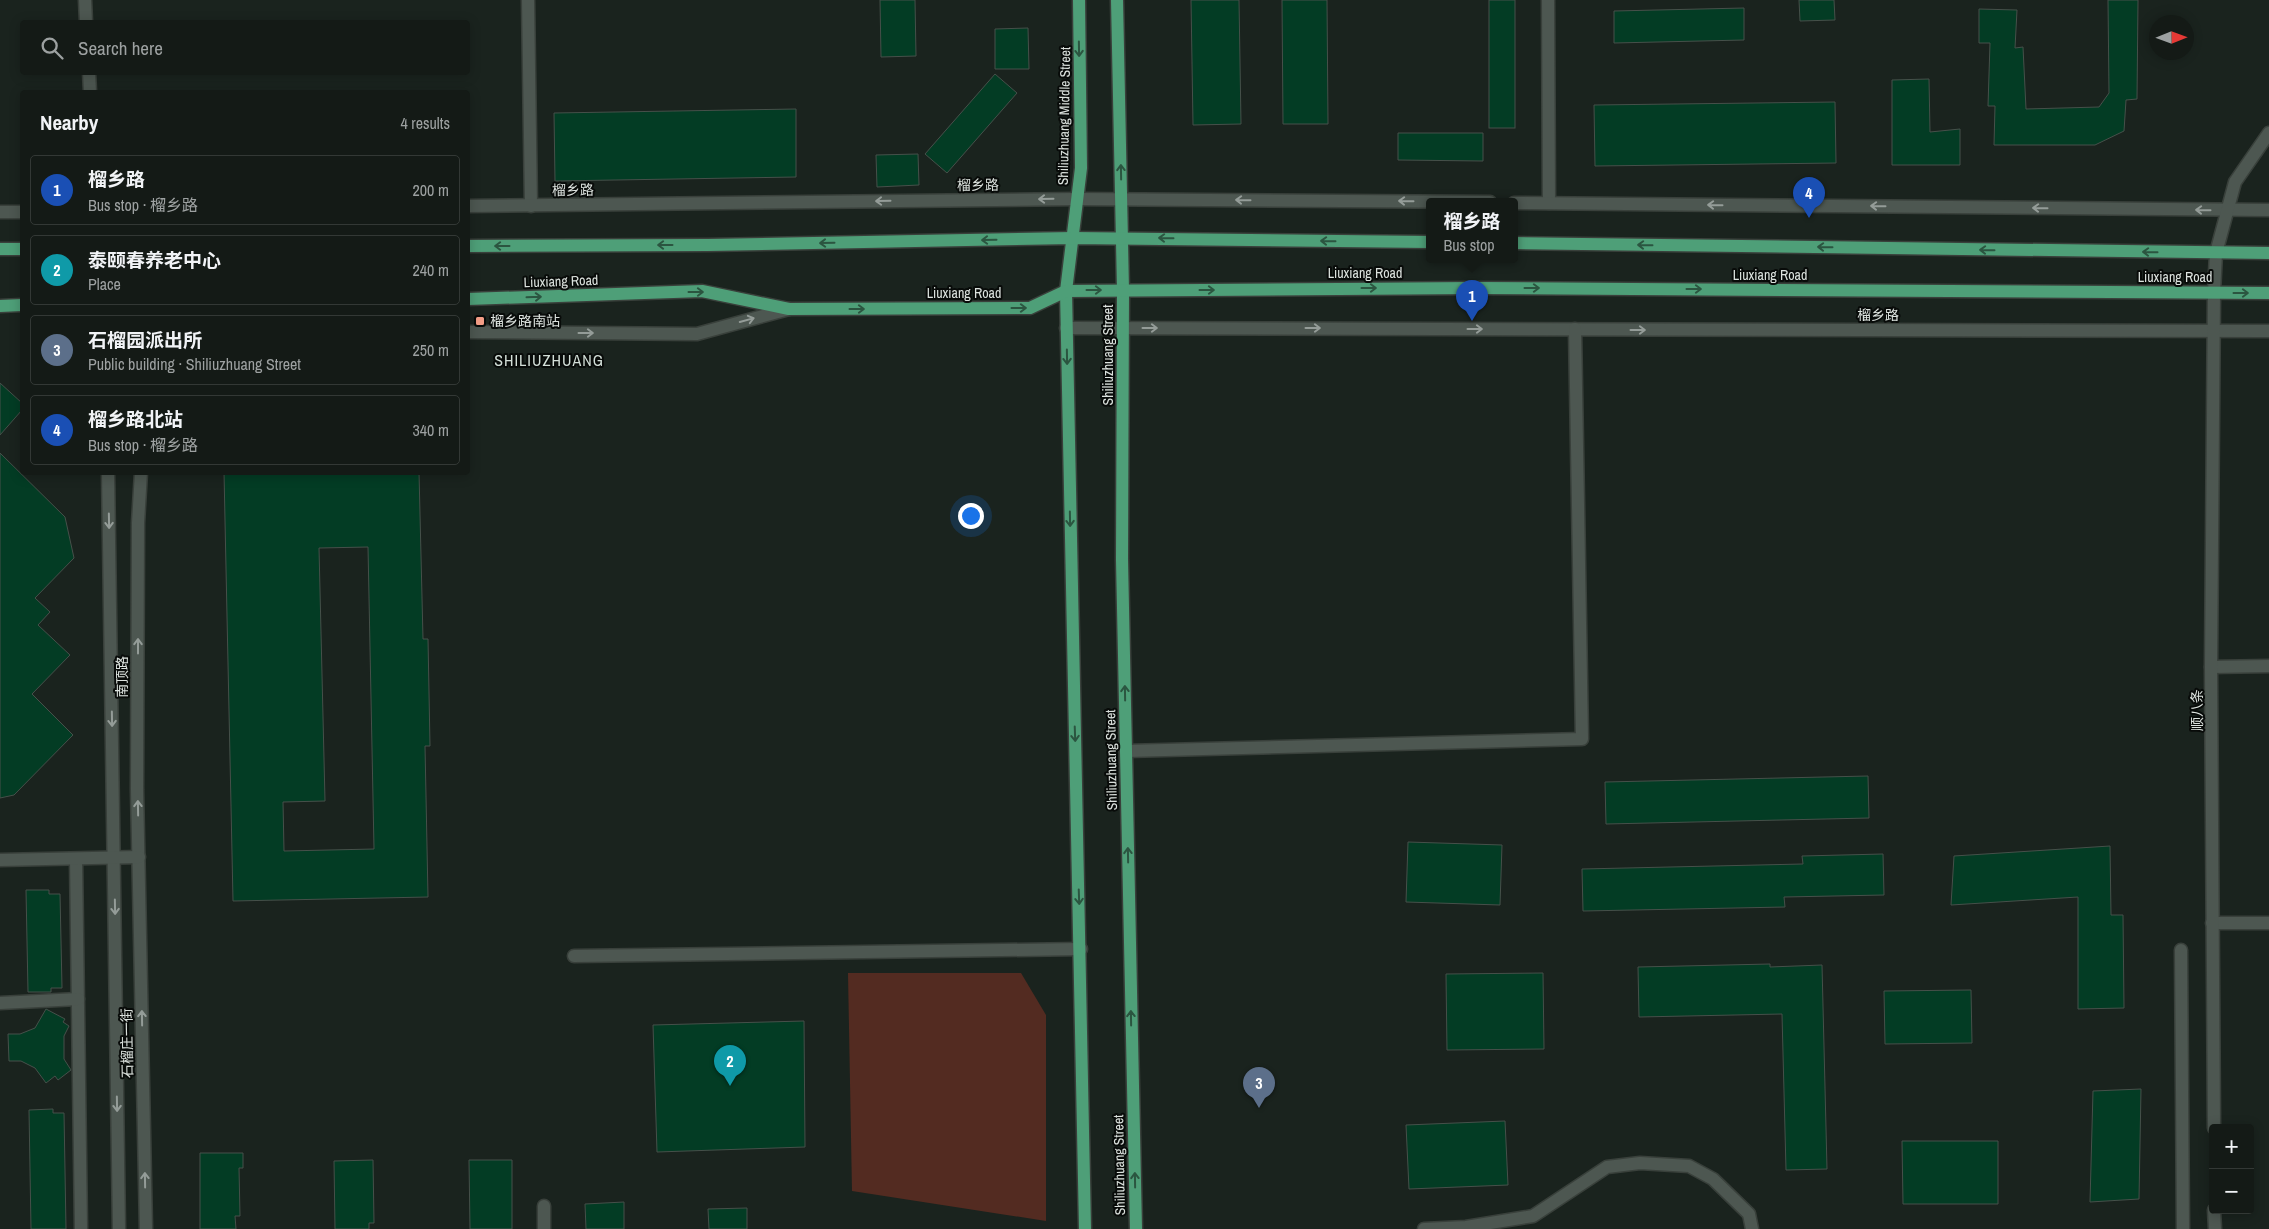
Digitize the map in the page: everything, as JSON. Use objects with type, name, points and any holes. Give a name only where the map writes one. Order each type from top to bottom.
[{"type":"main road","name":"Shiliuzhuang Middle Street","points":[[1066,291],[1081,168],[1079,0]]},
{"type":"main road","points":[[1117,0],[1123,290]]},
{"type":"main road","points":[[470,246],[718,245],[1073,238],[1426,242]]},
{"type":"main road","name":"Liuxiang Road","points":[[1518,243],[2269,253]]},
{"type":"main road","points":[[0,249],[20,249]]},
{"type":"main road","name":"Liuxiang Road","points":[[470,299],[702,291],[789,309],[1030,308],[1066,291],[1123,290],[1485,288],[2269,293]]},
{"type":"main road","name":"Shiliuzhuang Street","points":[[1123,290],[1122,560],[1136,1229]]},
{"type":"main road","points":[[1066,291],[1086,1229]]},
{"type":"main road","points":[[0,306],[20,305]]},
{"type":"street","points":[[85,0],[86,20]]},
{"type":"street","points":[[528,0],[531,206]]},
{"type":"street","points":[[1548,0],[1550,203]]},
{"type":"street","points":[[89,75],[90,90]]},
{"type":"street","name":"顺八条","points":[[2214,1124],[2211,667],[2214,293],[2216,253],[2235,182],[2269,133]]},
{"type":"street","name":"榴乡路","points":[[470,206],[1077,198],[1426,201]]},
{"type":"street","points":[[1518,202],[2269,210]]},
{"type":"street","points":[[0,212],[20,212]]},
{"type":"street","points":[[470,332],[697,334],[789,309]]},
{"type":"street","name":"榴乡路","points":[[1066,328],[2269,331]]},
{"type":"street","points":[[1126,752],[1582,739],[1575,329]]},
{"type":"street","name":"南顶路","points":[[108,475],[114,858]]},
{"type":"street","name":"南顶路","points":[[139,857],[138,523],[141,475]]},
{"type":"street","points":[[2211,667],[2269,666]]},
{"type":"street","points":[[0,860],[139,857]]},
{"type":"street","name":"石榴庄一街","points":[[139,857],[146,1229]]},
{"type":"street","name":"石榴庄一街","points":[[114,858],[119,1229]]},
{"type":"street","points":[[76,859],[81,1229]]},
{"type":"street","points":[[2212,923],[2269,923]]},
{"type":"street","points":[[574,956],[1081,949]]},
{"type":"street","points":[[2181,950],[2183,1229]]},
{"type":"street","points":[[0,1003],[78,999]]},
{"type":"street","points":[[1424,1229],[1466,1227],[1533,1216],[1607,1167],[1640,1163],[1688,1166],[1713,1179],[1749,1214],[1752,1229]]},
{"type":"street","points":[[544,1206],[544,1229]]},
{"type":"street","points":[[2214,1214],[2214,1229]]},
{"type":"shaded area","points":[[848,973],[1021,973],[1046,1015],[1046,1221],[852,1191]]},
{"type":"building","points":[[880,0],[915,0],[916,56],[881,57]]},
{"type":"building","points":[[1191,0],[1239,0],[1241,124],[1193,125]]},
{"type":"building","points":[[1282,0],[1327,0],[1328,124],[1283,124]]},
{"type":"building","points":[[1489,0],[1515,0],[1515,128],[1489,128]]},
{"type":"building","points":[[1799,0],[1834,0],[1835,20],[1800,21]]},
{"type":"building","points":[[2108,0],[2138,0],[2137,99],[2126,100],[2124,131],[2095,145],[1994,145],[1995,106],[1988,106],[1990,43],[1979,43],[1979,9],[2017,10],[2015,48],[2023,47],[2026,109],[2099,107],[2109,93]]},
{"type":"building","points":[[1744,8],[1744,40],[1614,43],[1614,11]]},
{"type":"building","points":[[1028,28],[1029,69],[995,69],[995,29]]},
{"type":"building","points":[[995,74],[1017,93],[947,173],[925,154]]},
{"type":"building","points":[[1929,79],[1930,132],[1960,129],[1960,165],[1892,165],[1892,80]]},
{"type":"building","points":[[1835,102],[1836,163],[1595,166],[1594,105]]},
{"type":"building","points":[[796,109],[796,177],[555,181],[554,113]]},
{"type":"building","points":[[1398,133],[1483,133],[1483,161],[1398,160]]},
{"type":"building","points":[[918,154],[919,185],[877,187],[876,155]]},
{"type":"building","points":[[0,383],[20,401],[20,412],[0,435]]},
{"type":"building","points":[[0,453],[20,473],[20,475],[22,475],[65,517],[74,558],[35,598],[50,612],[38,625],[70,655],[32,694],[73,735],[14,795],[0,798]]},
{"type":"building","points":[[224,475],[419,475],[423,639],[428,639],[430,746],[425,746],[428,897],[233,901]],"holes":[[[368,547],[374,849],[284,851],[283,802],[325,801],[319,548]]]},
{"type":"building","points":[[1868,776],[1869,818],[1606,824],[1605,782]]},
{"type":"building","points":[[1408,842],[1502,845],[1500,905],[1406,902]]},
{"type":"building","points":[[2110,846],[2111,915],[2123,915],[2124,1008],[2078,1009],[2078,897],[1951,905],[1954,856]]},
{"type":"building","points":[[1883,854],[1884,895],[1784,897],[1785,907],[1583,911],[1582,869],[1803,864],[1802,856]]},
{"type":"building","points":[[26,890],[49,890],[49,894],[60,894],[62,988],[51,988],[51,992],[28,992]]},
{"type":"building","points":[[1770,964],[1770,967],[1822,965],[1827,1169],[1786,1170],[1782,1014],[1639,1017],[1638,967]]},
{"type":"building","points":[[1543,973],[1544,1049],[1447,1050],[1446,974]]},
{"type":"building","points":[[1971,990],[1972,1043],[1885,1044],[1884,991]]},
{"type":"building","points":[[46,1009],[65,1019],[63,1022],[69,1026],[64,1036],[64,1059],[71,1070],[58,1080],[55,1076],[46,1083],[35,1068],[21,1061],[9,1061],[8,1034],[20,1034],[35,1028]]},
{"type":"building","points":[[804,1021],[805,1147],[657,1152],[653,1025]]},
{"type":"building","points":[[2141,1089],[2139,1199],[2090,1202],[2093,1091]]},
{"type":"building","points":[[53,1109],[53,1113],[64,1113],[66,1229],[31,1229],[29,1110]]},
{"type":"building","points":[[1505,1121],[1508,1185],[1409,1189],[1406,1125]]},
{"type":"building","points":[[1902,1141],[1998,1141],[1998,1204],[1903,1204]]},
{"type":"building","points":[[200,1153],[243,1153],[243,1168],[239,1168],[240,1216],[235,1216],[236,1229],[200,1229]]},
{"type":"building","points":[[373,1160],[374,1223],[369,1223],[369,1229],[335,1229],[334,1161]]},
{"type":"building","points":[[469,1160],[512,1160],[512,1229],[470,1229]]},
{"type":"building","points":[[624,1202],[624,1229],[586,1229],[585,1204]]},
{"type":"building","points":[[747,1208],[747,1229],[709,1229],[708,1209]]},
{"type":"place","name":"榴乡路北站","points":[[1809,218]]},
{"type":"place","name":"榴乡路南站","points":[[480,321]]},
{"type":"place","name":"榴乡路","points":[[1472,321]]},
{"type":"place","name":"泰颐春养老中心","points":[[730,1086]]},
{"type":"place","name":"石榴园派出所","points":[[1259,1108]]},
{"type":"district","name":"SHILIUZHUANG","points":[[549,360]]}]
